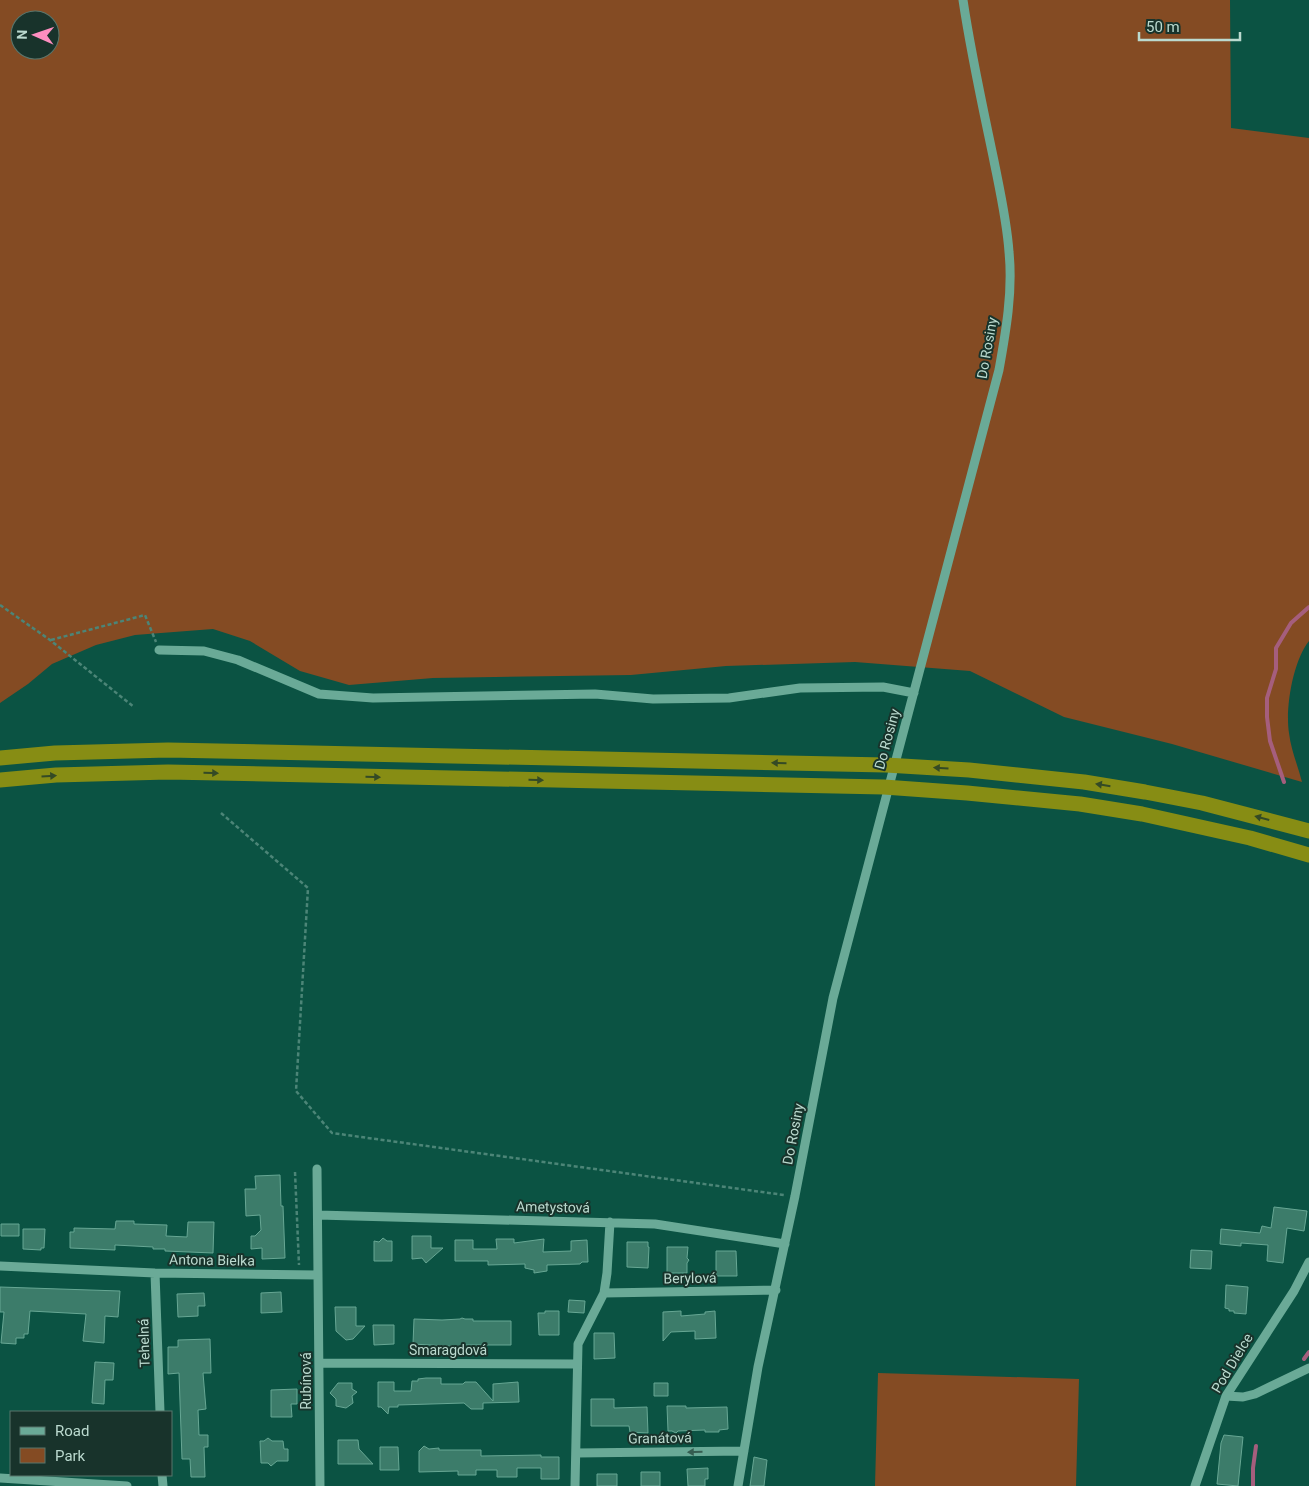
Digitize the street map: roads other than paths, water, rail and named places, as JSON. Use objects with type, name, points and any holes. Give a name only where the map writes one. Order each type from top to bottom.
[{"type":"highway","points":[[0,758],[55,753],[168,750],[896,766],[1022,775],[1110,786],[1202,803],[1309,831]]},
{"type":"highway","points":[[0,780],[56,775],[168,772],[894,788],[1023,798],[1142,814],[1241,835],[1309,854]]},
{"type":"street","name":"Do Rosiny","points":[[738,1486],[758,1367],[776,1290],[834,998],[876,832],[999,370],[1005,336],[1010,291],[1010,252],[1003,206],[968,35],[963,0]]},
{"type":"street","points":[[159,650],[204,651],[238,660],[319,694],[373,698],[595,694],[652,699],[729,698],[800,688],[883,687],[914,693]]},
{"type":"street","points":[[318,1169],[318,1275]]},
{"type":"street","name":"Ametystová","points":[[318,1215],[655,1224],[785,1244]]},
{"type":"street","points":[[575,1486],[578,1344],[604,1293],[610,1222]]},
{"type":"street","name":"Pod Dielce","points":[[1195,1486],[1226,1396],[1294,1291],[1309,1262]]},
{"type":"street","name":"Antona Bielka","points":[[0,1266],[155,1273],[318,1275]]},
{"type":"street","name":"Tehelná","points":[[155,1273],[160,1411]]},
{"type":"street","name":"Rubínová","points":[[318,1275],[320,1486]]},
{"type":"street","name":"Berylová","points":[[604,1293],[776,1290]]},
{"type":"street","name":"Smaragdová","points":[[319,1363],[577,1364]]},
{"type":"street","points":[[1226,1396],[1242,1397],[1254,1394],[1309,1368]]},
{"type":"street","name":"Granátová","points":[[577,1453],[744,1451]]},
{"type":"street","points":[[0,1478],[127,1486]]},
{"type":"waterway","points":[[1284,782],[1270,741],[1267,698],[1276,669],[1276,648],[1291,623],[1309,607]]},
{"type":"waterway","points":[[1304,1359],[1309,1352]]},
{"type":"waterway","points":[[1253,1486],[1256,1446]]}]
